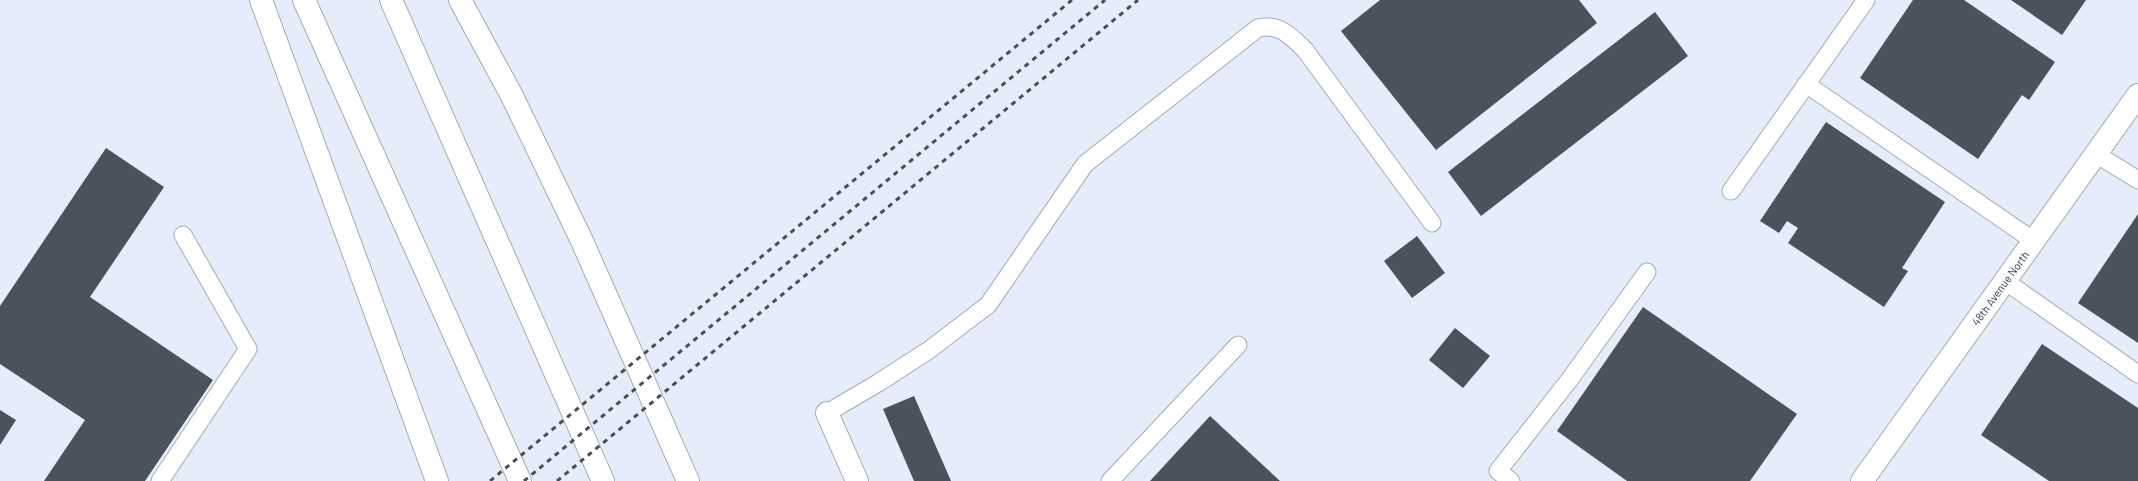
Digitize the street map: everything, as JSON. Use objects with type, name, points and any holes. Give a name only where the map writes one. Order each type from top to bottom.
[{"type":"main road","points":[[260,0],[437,481]]},
{"type":"main road","points":[[304,0],[520,481]]},
{"type":"main road","points":[[391,0],[603,481]]},
{"type":"main road","points":[[460,0],[512,96],[582,241],[688,481]]},
{"type":"main road","name":"48th Avenue North","points":[[1862,481],[2138,95]]},
{"type":"main road","points":[[827,413],[857,481]]},
{"type":"lane","points":[[1731,191],[1866,0]]},
{"type":"lane","points":[[827,413],[878,384],[929,350],[988,304],[1085,164],[1258,28],[1269,26],[1285,31],[1305,50],[1432,222]]},
{"type":"lane","points":[[1806,84],[2034,241]]},
{"type":"lane","points":[[2096,154],[2138,180]]},
{"type":"lane","points":[[160,481],[248,349],[183,235]]},
{"type":"lane","points":[[1511,481],[1498,471],[1570,379],[1647,272]]},
{"type":"lane","points":[[2006,281],[2138,374]]},
{"type":"lane","points":[[1110,481],[1238,345]]},
{"type":"building","points":[[1380,0],[1579,0],[1597,23],[1436,150],[1341,31]]},
{"type":"building","points":[[1913,0],[1964,0],[2055,62],[2029,100],[2022,95],[1978,159],[1860,78]]},
{"type":"building","points":[[2011,0],[2086,0],[2062,35]]},
{"type":"building","points":[[1655,12],[1688,56],[1481,216],[1448,172]]},
{"type":"building","points":[[1826,122],[1945,202],[1902,268],[1908,271],[1884,307],[1788,243],[1798,228],[1787,221],[1779,233],[1760,221]]},
{"type":"building","points":[[106,148],[164,187],[90,297],[213,380],[145,481],[44,481],[85,420],[0,364],[0,306]]},
{"type":"building","points":[[2138,214],[2138,343],[2078,303]]},
{"type":"building","points":[[1417,236],[1445,273],[1412,298],[1384,261]]},
{"type":"building","points":[[1643,307],[1797,414],[1750,481],[1627,481],[1557,431]]},
{"type":"building","points":[[1455,328],[1490,356],[1463,388],[1429,360]]},
{"type":"building","points":[[2042,344],[2138,408],[2138,481],[2049,481],[1981,435]]},
{"type":"building","points":[[914,396],[951,481],[914,481],[883,409]]},
{"type":"building","points":[[0,410],[16,420],[0,445]]},
{"type":"building","points":[[1210,416],[1280,481],[1150,481]]},
{"type":"railway","points":[[490,481],[1072,0]]},
{"type":"railway","points":[[524,481],[1105,0]]},
{"type":"railway","points":[[557,481],[1138,0]]}]
